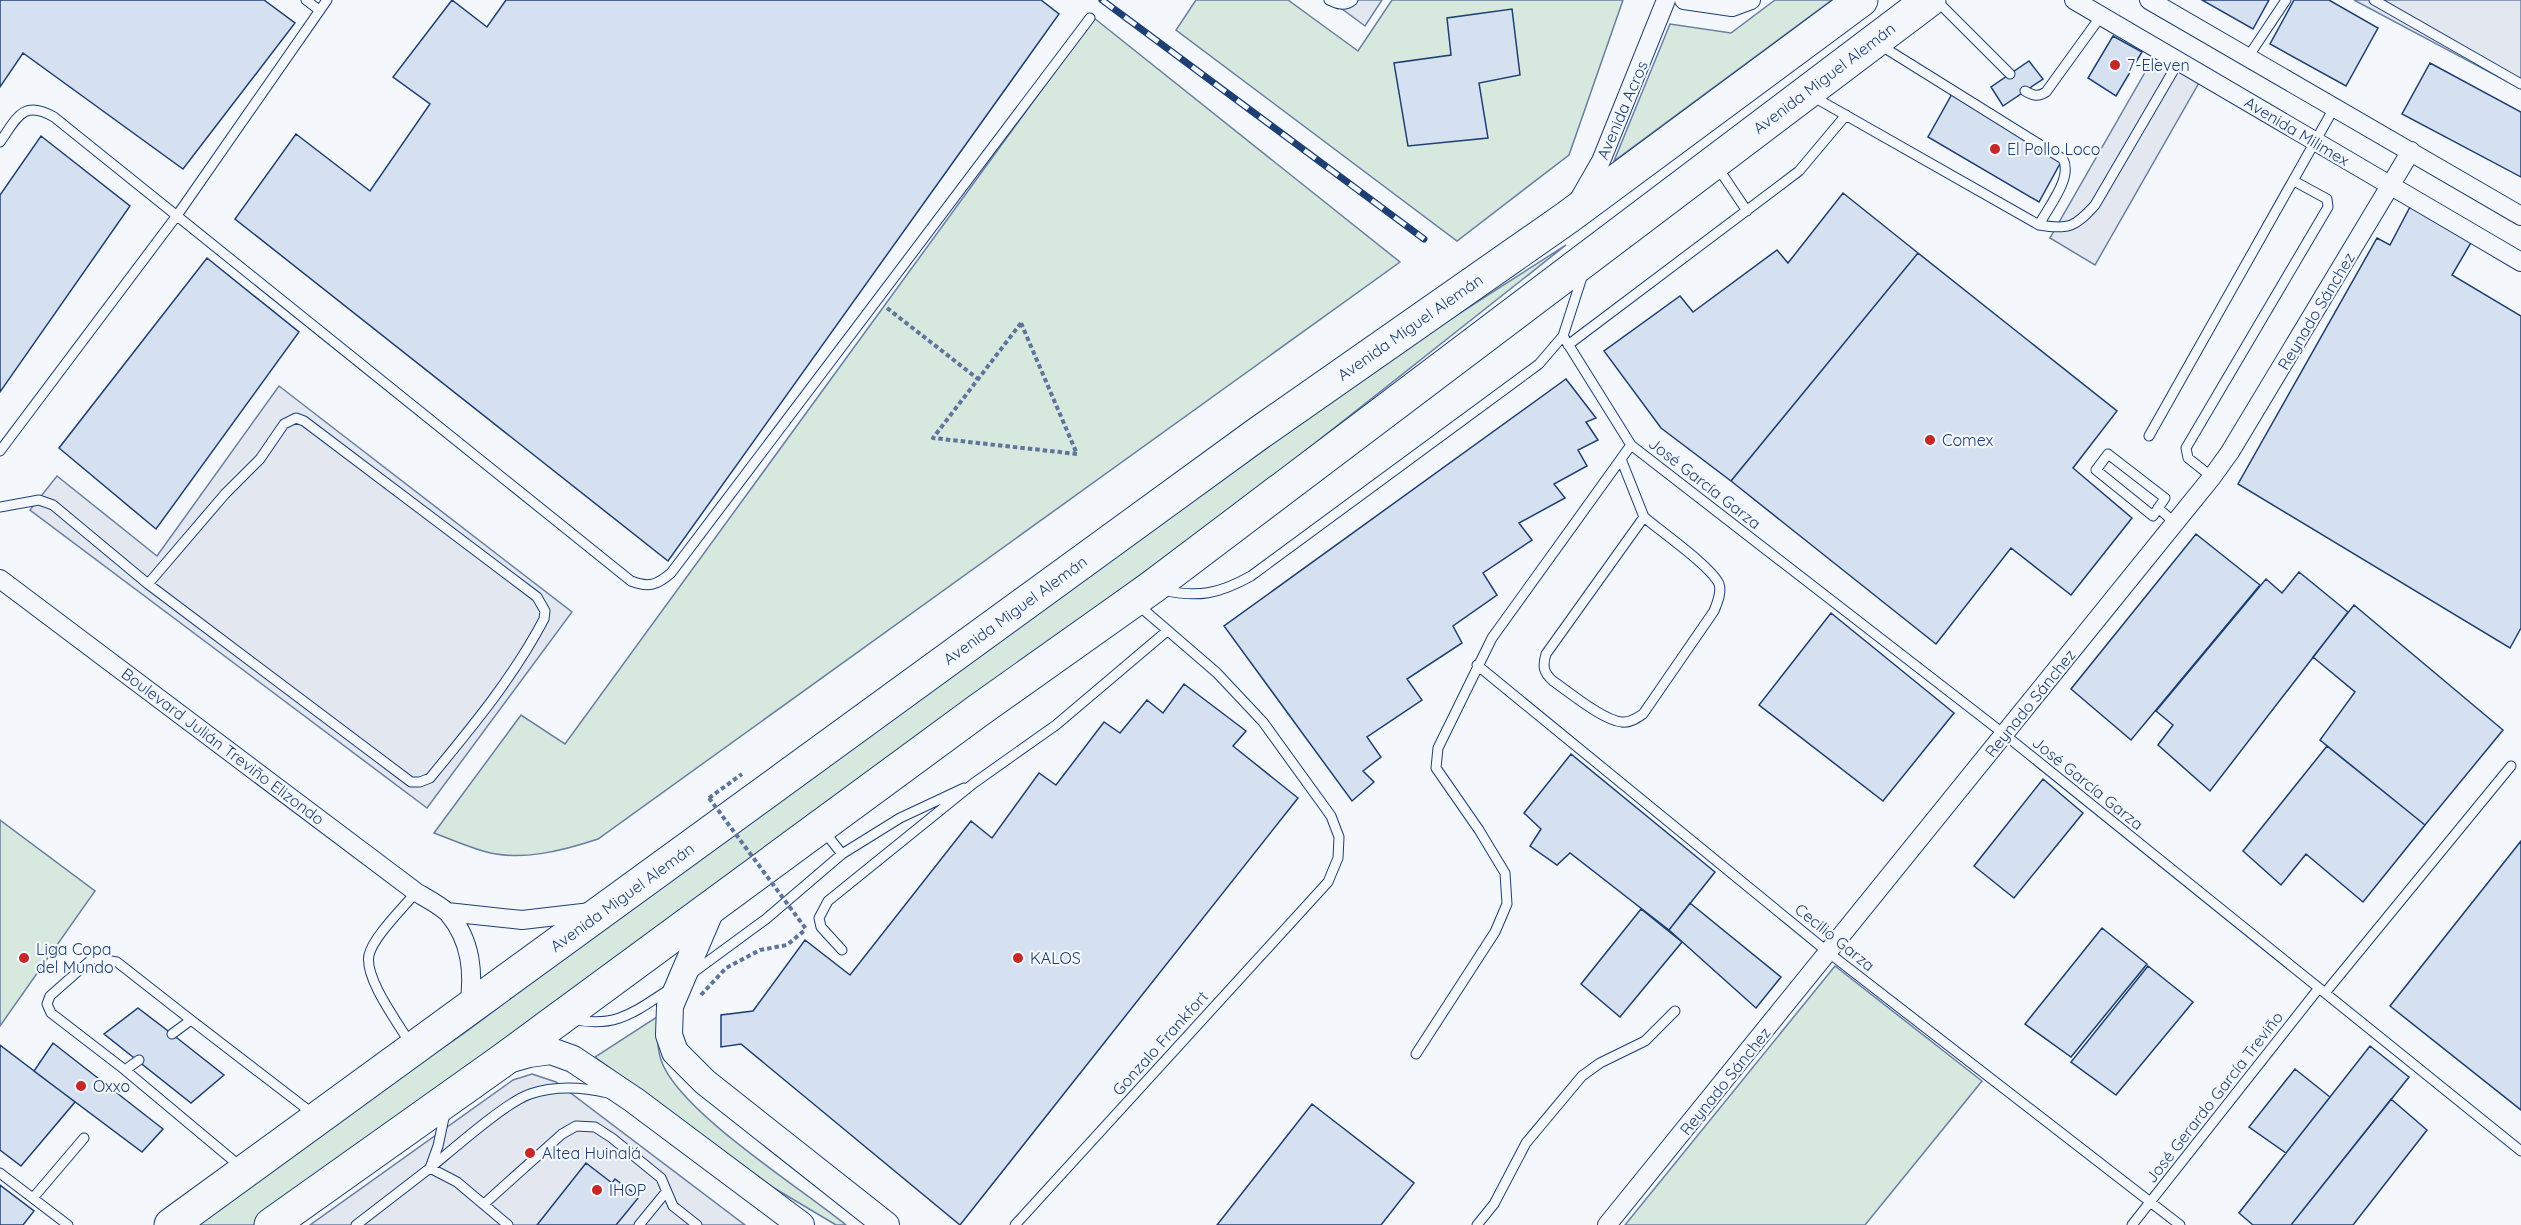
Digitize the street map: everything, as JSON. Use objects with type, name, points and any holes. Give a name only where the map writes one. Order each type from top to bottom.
[{"type":"highway","name":"Avenida Miguel Alemán","points":[[171,1225],[412,1047],[469,1008],[1259,433],[1568,217],[1861,0]]},
{"type":"highway","name":"Avenida Miguel Alemán","points":[[271,1225],[500,1062],[714,903],[821,828],[979,710],[1142,594],[1714,160],[1929,0]]},
{"type":"main road","points":[[714,903],[689,991],[668,1018],[669,1035],[675,1052],[690,1070],[886,1225]]},
{"type":"main road","points":[[500,1062],[529,1054],[551,1052],[573,1059],[634,1100],[801,1225]]},
{"type":"main road","points":[[731,1171],[774,1188],[822,1225]]},
{"type":"street","name":"Avenida Acros","points":[[1568,217],[1601,161],[1666,0]]},
{"type":"street","points":[[1684,0],[1732,6],[1751,0]]},
{"type":"street","name":"Avenida Milimex","points":[[2074,0],[2521,262]]},
{"type":"street","points":[[2149,0],[2521,216]]},
{"type":"street","name":"Reynado Sánchez","points":[[1607,1225],[2212,477],[2411,151]]},
{"type":"street","name":"Boulevard Julián Treviño Elizondo","points":[[0,579],[416,892],[447,912],[522,920],[604,909]]},
{"type":"street","name":"Boulevard Julián Treviño Elizondo","points":[[447,912],[469,952],[472,968],[469,1008]]},
{"type":"lane","points":[[306,0],[319,10]]},
{"type":"lane","points":[[0,451],[178,214],[327,0]]},
{"type":"lane","points":[[1329,0],[1340,4],[1348,4],[1353,0]]},
{"type":"lane","points":[[1936,0],[2010,74]]},
{"type":"lane","points":[[2248,57],[2286,0]]},
{"type":"lane","points":[[2374,0],[2521,84]]},
{"type":"lane","points":[[2025,91],[2040,96],[2046,92],[2101,16]]},
{"type":"lane","points":[[0,142],[19,115],[29,109],[42,110],[178,214],[631,581],[644,586],[658,584],[671,573],[1090,18]]},
{"type":"lane","points":[[1873,41],[2063,159],[2066,165],[2063,180],[2039,225]]},
{"type":"lane","points":[[1805,92],[2039,225],[2062,229],[2079,222],[2095,205],[2179,61]]},
{"type":"lane","points":[[2149,436],[2334,108]]},
{"type":"lane","points":[[1142,594],[1201,595],[1230,587],[1251,576],[1539,364],[1565,340],[1747,211],[1799,171],[1846,115]]},
{"type":"lane","points":[[1714,160],[1747,211]]},
{"type":"lane","points":[[2212,477],[2188,459],[2186,448],[2328,207],[2327,200],[2294,181]]},
{"type":"lane","points":[[1416,1054],[1495,932],[1507,904],[1505,873],[1479,830],[1436,768],[1438,748],[1492,638],[1631,445],[1565,340],[1587,256]]},
{"type":"lane","points":[[0,507],[39,500],[53,505],[148,584],[411,782],[420,782],[430,778],[472,726],[517,667],[544,619],[546,610],[537,597],[304,420],[296,418],[284,424],[260,459],[225,494],[148,584]]},
{"type":"lane","name":"José García Garza","points":[[1631,445],[2004,734],[2521,1151]]},
{"type":"lane","points":[[2108,454],[2165,498],[2158,508],[2153,516],[2096,471],[2108,454]]},
{"type":"lane","points":[[1621,459],[1644,517],[1709,572],[1719,584],[1720,598],[1714,611],[1643,714],[1633,721],[1622,723],[1611,719],[1553,681],[1545,674],[1543,664],[1546,654],[1644,517]]},
{"type":"lane","points":[[2158,508],[2175,523]]},
{"type":"lane","points":[[842,950],[820,927],[821,910],[974,783],[1056,725],[1167,631],[1142,594]]},
{"type":"lane","name":"Gonzalo Frankfort","points":[[1015,1225],[1328,882],[1338,858],[1339,837],[1330,816],[1263,722],[1217,673],[1167,631]]},
{"type":"lane","name":"Cecilio Garza","points":[[1477,665],[1829,953],[2180,1225]]},
{"type":"lane","name":"José Gerardo García Treviño","points":[[2132,1225],[2322,990],[2511,766]]},
{"type":"lane","points":[[560,1017],[586,1023],[609,1023],[689,991],[766,919],[842,854],[900,818],[974,783]]},
{"type":"lane","points":[[821,828],[842,854]]},
{"type":"lane","points":[[412,1047],[374,981],[368,966],[369,953],[416,892]]},
{"type":"lane","points":[[245,1170],[51,1013],[47,1004],[50,996],[93,958],[117,962],[317,1117]]},
{"type":"lane","points":[[1477,1225],[1494,1204],[1526,1143],[1582,1076],[1600,1063],[1645,1041],[1675,1011]]},
{"type":"lane","points":[[172,1034],[191,1020]]},
{"type":"lane","points":[[124,1071],[139,1060]]},
{"type":"lane","points":[[356,1225],[528,1094],[555,1088],[587,1088],[634,1100]]},
{"type":"lane","points":[[430,1168],[438,1146],[447,1100]]},
{"type":"lane","points":[[484,1204],[562,1134],[576,1126],[595,1127],[612,1137],[661,1179],[673,1206],[697,1225]]},
{"type":"lane","points":[[33,1198],[84,1138]]},
{"type":"lane","points":[[430,1168],[457,1182],[508,1225]]},
{"type":"lane","points":[[0,1173],[68,1225]]},
{"type":"lane","points":[[639,1225],[666,1192]]},
{"type":"path","points":[[877,300],[978,379]]},
{"type":"path","points":[[1021,323],[1077,454],[933,438],[978,379],[1021,323]]},
{"type":"path","points":[[689,991],[708,984],[726,968],[760,950],[788,945],[806,929],[709,798],[728,784]]},
{"type":"shaded area","points":[[1196,0],[1288,0],[1358,51],[1392,0],[1623,0],[1569,155],[1457,241],[1176,30]]},
{"type":"shaded area","points":[[1330,0],[1382,0],[1365,26]]},
{"type":"shaded area","points":[[1775,0],[1832,0],[1614,161],[1670,24],[1731,33]]},
{"type":"shaded area","points":[[2354,0],[2521,0],[2521,89]]},
{"type":"shaded area","points":[[1094,18],[1400,262],[598,839],[541,854],[512,855],[483,851],[434,833],[521,715],[565,744]]},
{"type":"shaded area","points":[[2155,55],[2200,81],[2095,265],[2050,238]]},
{"type":"shaded area","points":[[1566,245],[1252,493],[263,1219],[254,1225],[195,1225],[301,1145],[463,1034],[759,813],[1379,365]]},
{"type":"shaded area","points":[[279,386],[572,612],[427,808],[30,510],[57,476],[157,556]]},
{"type":"shaded area","name":"Liga Copa del Mundo","points":[[0,820],[95,891],[0,1026]]},
{"type":"shaded area","points":[[1835,966],[1982,1081],[1865,1225],[1625,1225]]},
{"type":"shaded area","points":[[660,1015],[658,1043],[661,1060],[672,1080],[691,1102],[743,1148],[846,1225],[836,1225],[774,1188],[595,1057]]},
{"type":"shaded area","name":"Altea Huinalá","points":[[532,1074],[556,1082],[745,1225],[310,1225],[513,1080]]},
{"type":"building","points":[[0,0],[264,0],[295,23],[183,169],[23,53],[0,87]]},
{"type":"building","points":[[452,0],[487,27],[506,0],[1041,0],[1059,14],[668,561],[235,219],[296,134],[370,191],[430,104],[393,77]]},
{"type":"building","points":[[2202,0],[2269,0],[2253,29]]},
{"type":"building","points":[[2294,0],[2329,0],[2378,28],[2346,86],[2270,44]]},
{"type":"building","points":[[1512,9],[1520,75],[1479,83],[1488,138],[1408,146],[1394,63],[1451,55],[1447,18]]},
{"type":"building","name":"7-Eleven","points":[[2113,36],[2142,52],[2116,96],[2088,78]]},
{"type":"building","points":[[2029,61],[2043,79],[2003,106],[1991,87]]},
{"type":"building","points":[[2430,63],[2521,112],[2521,177],[2402,114]]},
{"type":"building","name":"El Pollo Loco","points":[[1952,94],[2062,160],[2039,202],[1928,137]]},
{"type":"building","points":[[41,136],[130,206],[0,392],[0,195]]},
{"type":"building","points":[[1843,193],[1918,253],[1731,481],[1661,428],[1604,351],[1680,296],[1693,312],[1777,250],[1788,263]]},
{"type":"building","points":[[2411,205],[2472,241],[2452,275],[2521,316],[2521,628],[2510,648],[2238,484],[2377,238],[2390,245]]},
{"type":"building","name":"Comex","points":[[1918,253],[2117,411],[2073,468],[2132,518],[2071,595],[2011,548],[1936,644],[1731,481]]},
{"type":"building","points":[[207,258],[299,332],[156,529],[59,448]]},
{"type":"building","points":[[1566,379],[1596,418],[1586,422],[1598,440],[1578,450],[1587,466],[1554,484],[1565,498],[1519,523],[1532,540],[1483,573],[1497,595],[1453,626],[1462,643],[1407,679],[1422,700],[1367,737],[1381,757],[1363,771],[1374,782],[1352,801],[1224,626]]},
{"type":"building","points":[[2196,534],[2260,585],[2131,740],[2071,689]]},
{"type":"building","points":[[2299,572],[2348,612],[2210,791],[2158,745],[2173,725],[2156,711],[2266,579],[2282,593]]},
{"type":"building","points":[[2354,605],[2503,730],[2425,825],[2320,740],[2355,692],[2313,657]]},
{"type":"building","points":[[1831,613],[1954,713],[1883,801],[1759,705]]},
{"type":"building","name":"KALOS","points":[[1184,684],[1246,731],[1233,746],[1298,798],[960,1225],[741,1044],[721,1047],[721,1015],[753,1011],[805,940],[850,975],[971,821],[992,838],[1039,773],[1056,785],[1104,722],[1120,733],[1147,700],[1163,713]]},
{"type":"building","points":[[2327,746],[2425,825],[2363,902],[2306,854],[2281,885],[2243,851]]},
{"type":"building","points":[[1571,754],[1715,872],[1669,930],[1570,853],[1557,865],[1530,846],[1541,829],[1524,813]]},
{"type":"building","points":[[2043,779],[2083,813],[2014,898],[1974,866]]},
{"type":"building","points":[[2521,841],[2521,1110],[2390,1006]]},
{"type":"building","points":[[1690,903],[1781,977],[1756,1008],[1669,930]]},
{"type":"building","points":[[1641,909],[1682,942],[1620,1017],[1581,984]]},
{"type":"building","points":[[2102,928],[2147,964],[2071,1057],[2025,1024]]},
{"type":"building","points":[[2148,966],[2193,1002],[2116,1095],[2071,1062]]},
{"type":"building","points":[[138,1008],[224,1075],[191,1103],[104,1034]]},
{"type":"building","name":"Oxxo","points":[[53,1043],[163,1129],[142,1152],[34,1071]]},
{"type":"building","points":[[0,1045],[75,1102],[21,1166],[0,1150]]},
{"type":"building","points":[[2370,1046],[2409,1077],[2291,1225],[2253,1225],[2239,1213]]},
{"type":"building","points":[[2295,1069],[2330,1097],[2286,1153],[2249,1127]]},
{"type":"building","points":[[2391,1099],[2427,1130],[2353,1225],[2291,1225]]},
{"type":"building","points":[[1312,1104],[1414,1183],[1381,1225],[1217,1225]]},
{"type":"building","name":"IHOP","points":[[586,1163],[612,1183],[615,1179],[639,1197],[616,1225],[537,1225]]},
{"type":"building","points":[[0,1185],[34,1211],[23,1225],[0,1225]]},
{"type":"railway","points":[[1102,0],[1424,239]]},
{"type":"place","name":"7-Eleven","points":[[2115,65]]},
{"type":"place","name":"El Pollo Loco","points":[[1995,149]]},
{"type":"place","name":"Comex","points":[[1930,440]]},
{"type":"place","name":"Liga Copa del Mundo","points":[[24,958]]},
{"type":"place","name":"KALOS","points":[[1018,958]]},
{"type":"place","name":"Oxxo","points":[[81,1086]]},
{"type":"place","name":"Altea Huinalá","points":[[530,1153]]},
{"type":"place","name":"IHOP","points":[[597,1190]]}]
